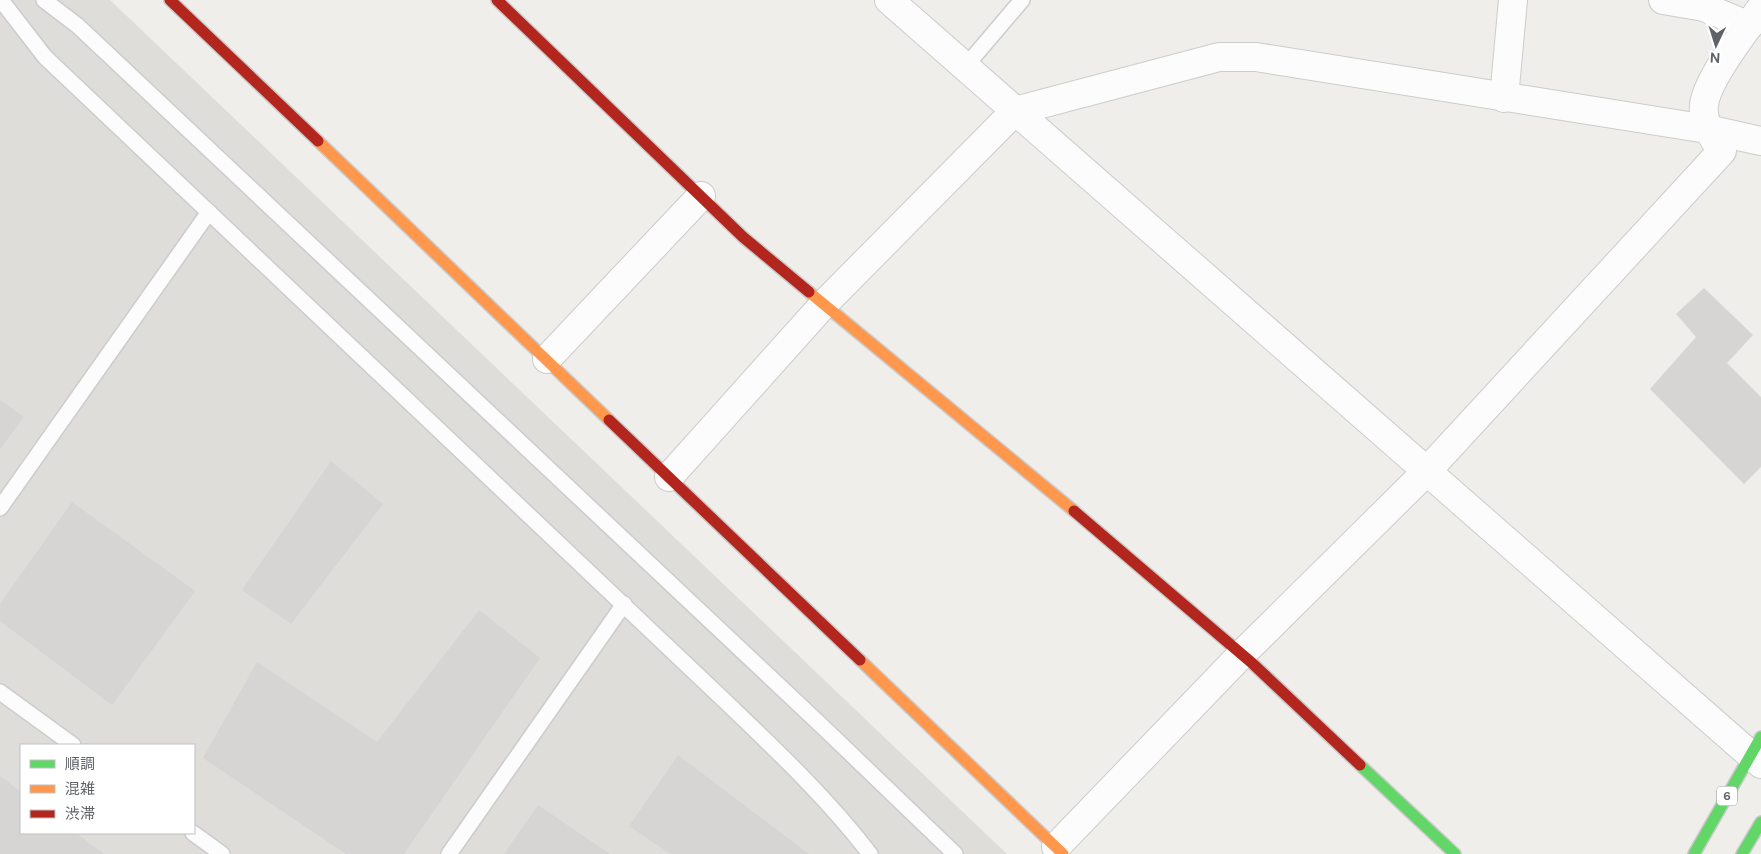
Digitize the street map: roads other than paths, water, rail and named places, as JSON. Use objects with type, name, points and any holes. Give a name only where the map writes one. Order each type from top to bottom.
[{"type":"main road","points":[[170,0],[1059,851]]},
{"type":"main road","points":[[497,0],[743,237],[1004,452],[1242,654],[1455,854]]},
{"type":"main road","name":"6","points":[[1694,854],[1757,752]]},
{"type":"main road","points":[[1742,854],[1761,822]]},
{"type":"street","points":[[889,0],[1426,472],[1757,752]]},
{"type":"street","points":[[1504,98],[1513,0]]},
{"type":"street","points":[[1059,851],[1242,654],[1426,472],[1722,151],[1708,129],[1704,104],[1714,79],[1755,17],[1663,0]]},
{"type":"street","points":[[669,477],[824,304],[1015,111],[1220,57],[1256,57],[1708,129],[1761,142]]},
{"type":"street","points":[[547,360],[701,196]]},
{"type":"lane","points":[[1,0],[45,56],[797,770],[850,828],[870,854]]},
{"type":"lane","points":[[44,0],[78,26],[824,728],[955,854]]},
{"type":"lane","points":[[965,67],[1022,0]]},
{"type":"lane","points":[[0,508],[209,212]]},
{"type":"lane","points":[[449,854],[624,604]]},
{"type":"lane","points":[[0,692],[72,744]]},
{"type":"lane","points":[[194,834],[222,854]]}]
